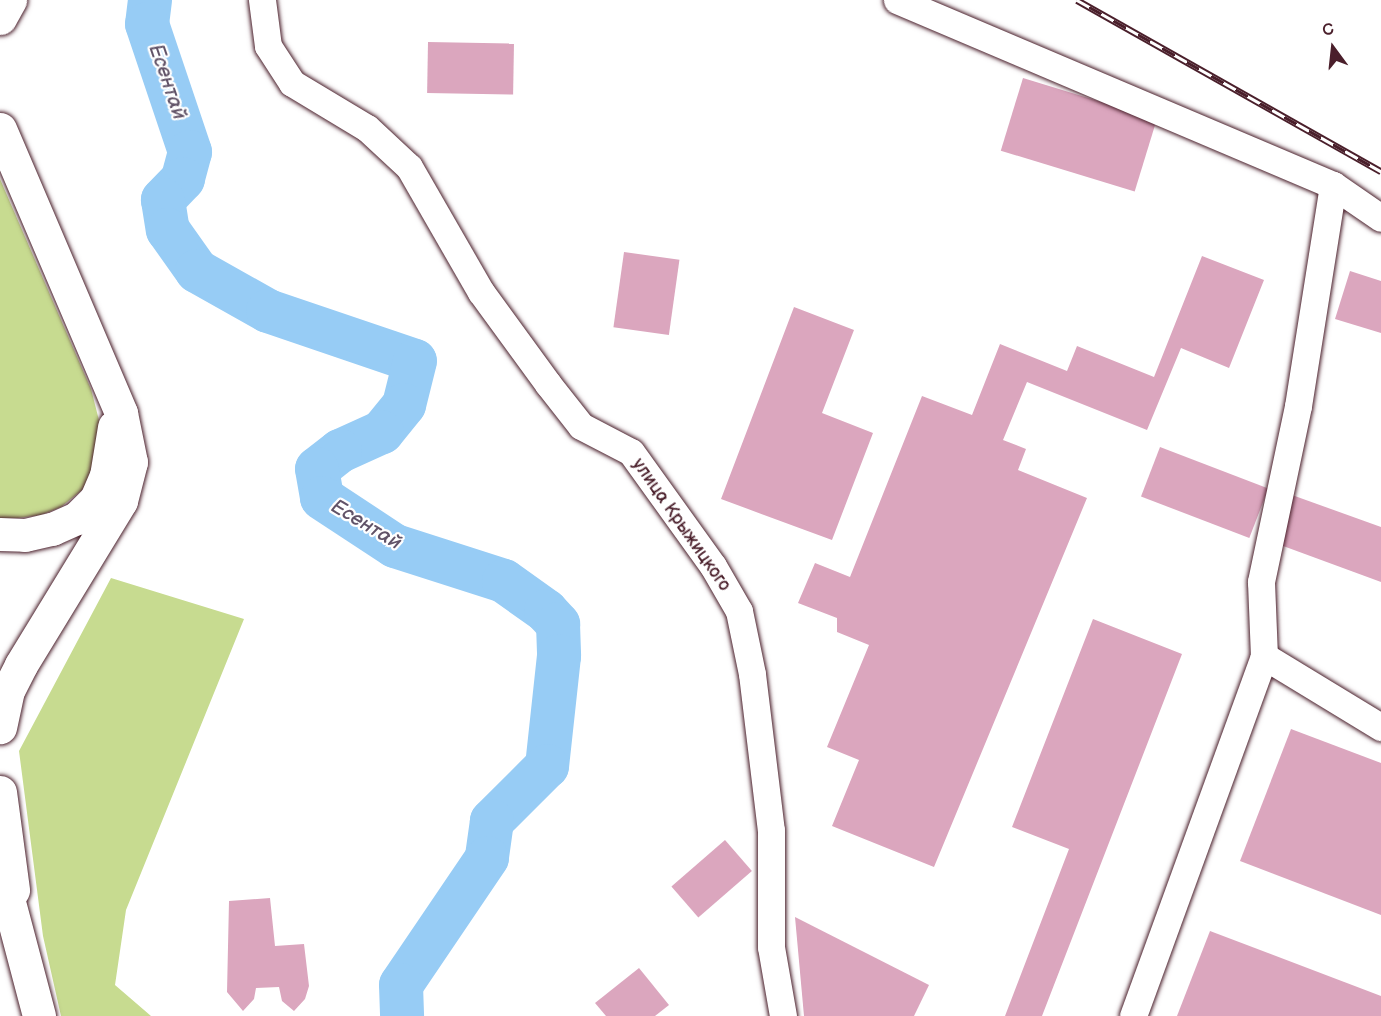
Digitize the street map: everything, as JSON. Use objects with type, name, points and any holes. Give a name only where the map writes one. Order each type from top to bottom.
[{"type":"main road","points":[[0,18],[10,0]]},
{"type":"main road","points":[[0,129],[127,431],[132,462],[129,480],[121,501],[8,690],[0,727]]},
{"type":"main road","points":[[0,534],[52,530],[77,518],[96,499],[112,448],[114,428],[107,381]]},
{"type":"main road","points":[[0,792],[18,927]]},
{"type":"main road","points":[[0,868],[18,927],[39,1016]]},
{"type":"street","name":"улица Крыжицкого","points":[[262,0],[268,46],[292,83],[367,128],[410,167],[481,292],[548,384],[581,426],[631,452],[713,566],[739,611],[752,674],[771,830],[771,947],[783,1016]]},
{"type":"street","points":[[897,0],[1333,185],[1381,218]]},
{"type":"street","points":[[1133,1016],[1264,656],[1261,582],[1298,406],[1333,185]]},
{"type":"street","points":[[1264,656],[1381,727]]},
{"type":"green space","points":[[0,179],[91,389],[102,432],[92,475],[82,490],[61,507],[41,515],[18,518],[0,518]]},
{"type":"green space","points":[[111,578],[244,619],[126,910],[115,985],[151,1016],[61,1016],[43,936],[19,751]]},
{"type":"building","points":[[428,42],[514,44],[513,94],[427,93]]},
{"type":"building","points":[[1023,78],[1157,119],[1135,192],[1001,151]]},
{"type":"building","points":[[624,252],[679,260],[669,335],[613,327]]},
{"type":"building","points":[[1202,256],[1264,280],[1229,368],[1181,348],[1147,430],[1027,382],[1003,440],[1026,449],[1018,470],[1087,498],[934,867],[832,826],[859,760],[827,747],[869,645],[837,632],[837,618],[798,603],[815,563],[850,577],[922,396],[972,415],[1000,344],[1067,371],[1077,346],[1154,377]]},
{"type":"building","points":[[1350,271],[1381,281],[1381,333],[1335,319]]},
{"type":"building","points":[[794,307],[854,330],[822,413],[873,433],[832,540],[721,499]]},
{"type":"building","points":[[1160,447],[1268,489],[1249,538],[1141,496]]},
{"type":"building","points":[[1292,495],[1381,527],[1381,582],[1275,543]]},
{"type":"building","points":[[1093,619],[1182,654],[1042,1016],[1005,1016],[1069,849],[1012,827]]},
{"type":"building","points":[[1291,729],[1381,763],[1381,915],[1240,861]]},
{"type":"building","points":[[725,840],[752,871],[698,918],[671,887]]},
{"type":"building","points":[[270,898],[275,946],[304,944],[309,986],[305,999],[294,1011],[282,1001],[279,987],[256,988],[254,999],[243,1011],[227,992],[229,901]]},
{"type":"building","points":[[795,917],[929,985],[914,1016],[804,1016]]},
{"type":"building","points":[[1210,931],[1381,996],[1381,1016],[1177,1016]]},
{"type":"building","points":[[639,968],[669,1005],[655,1016],[606,1016],[595,1003]]},
{"type":"waterway","name":"Есентай","points":[[150,0],[147,24],[190,152],[183,179],[163,200],[168,230],[197,271],[268,311],[415,361],[404,405],[382,432],[340,451],[317,469],[322,498],[395,546],[504,581],[546,611],[558,624],[559,656],[547,766],[492,821],[487,858],[401,985],[402,1016]]},
{"type":"railway","points":[[1077,0],[1381,171]]}]
